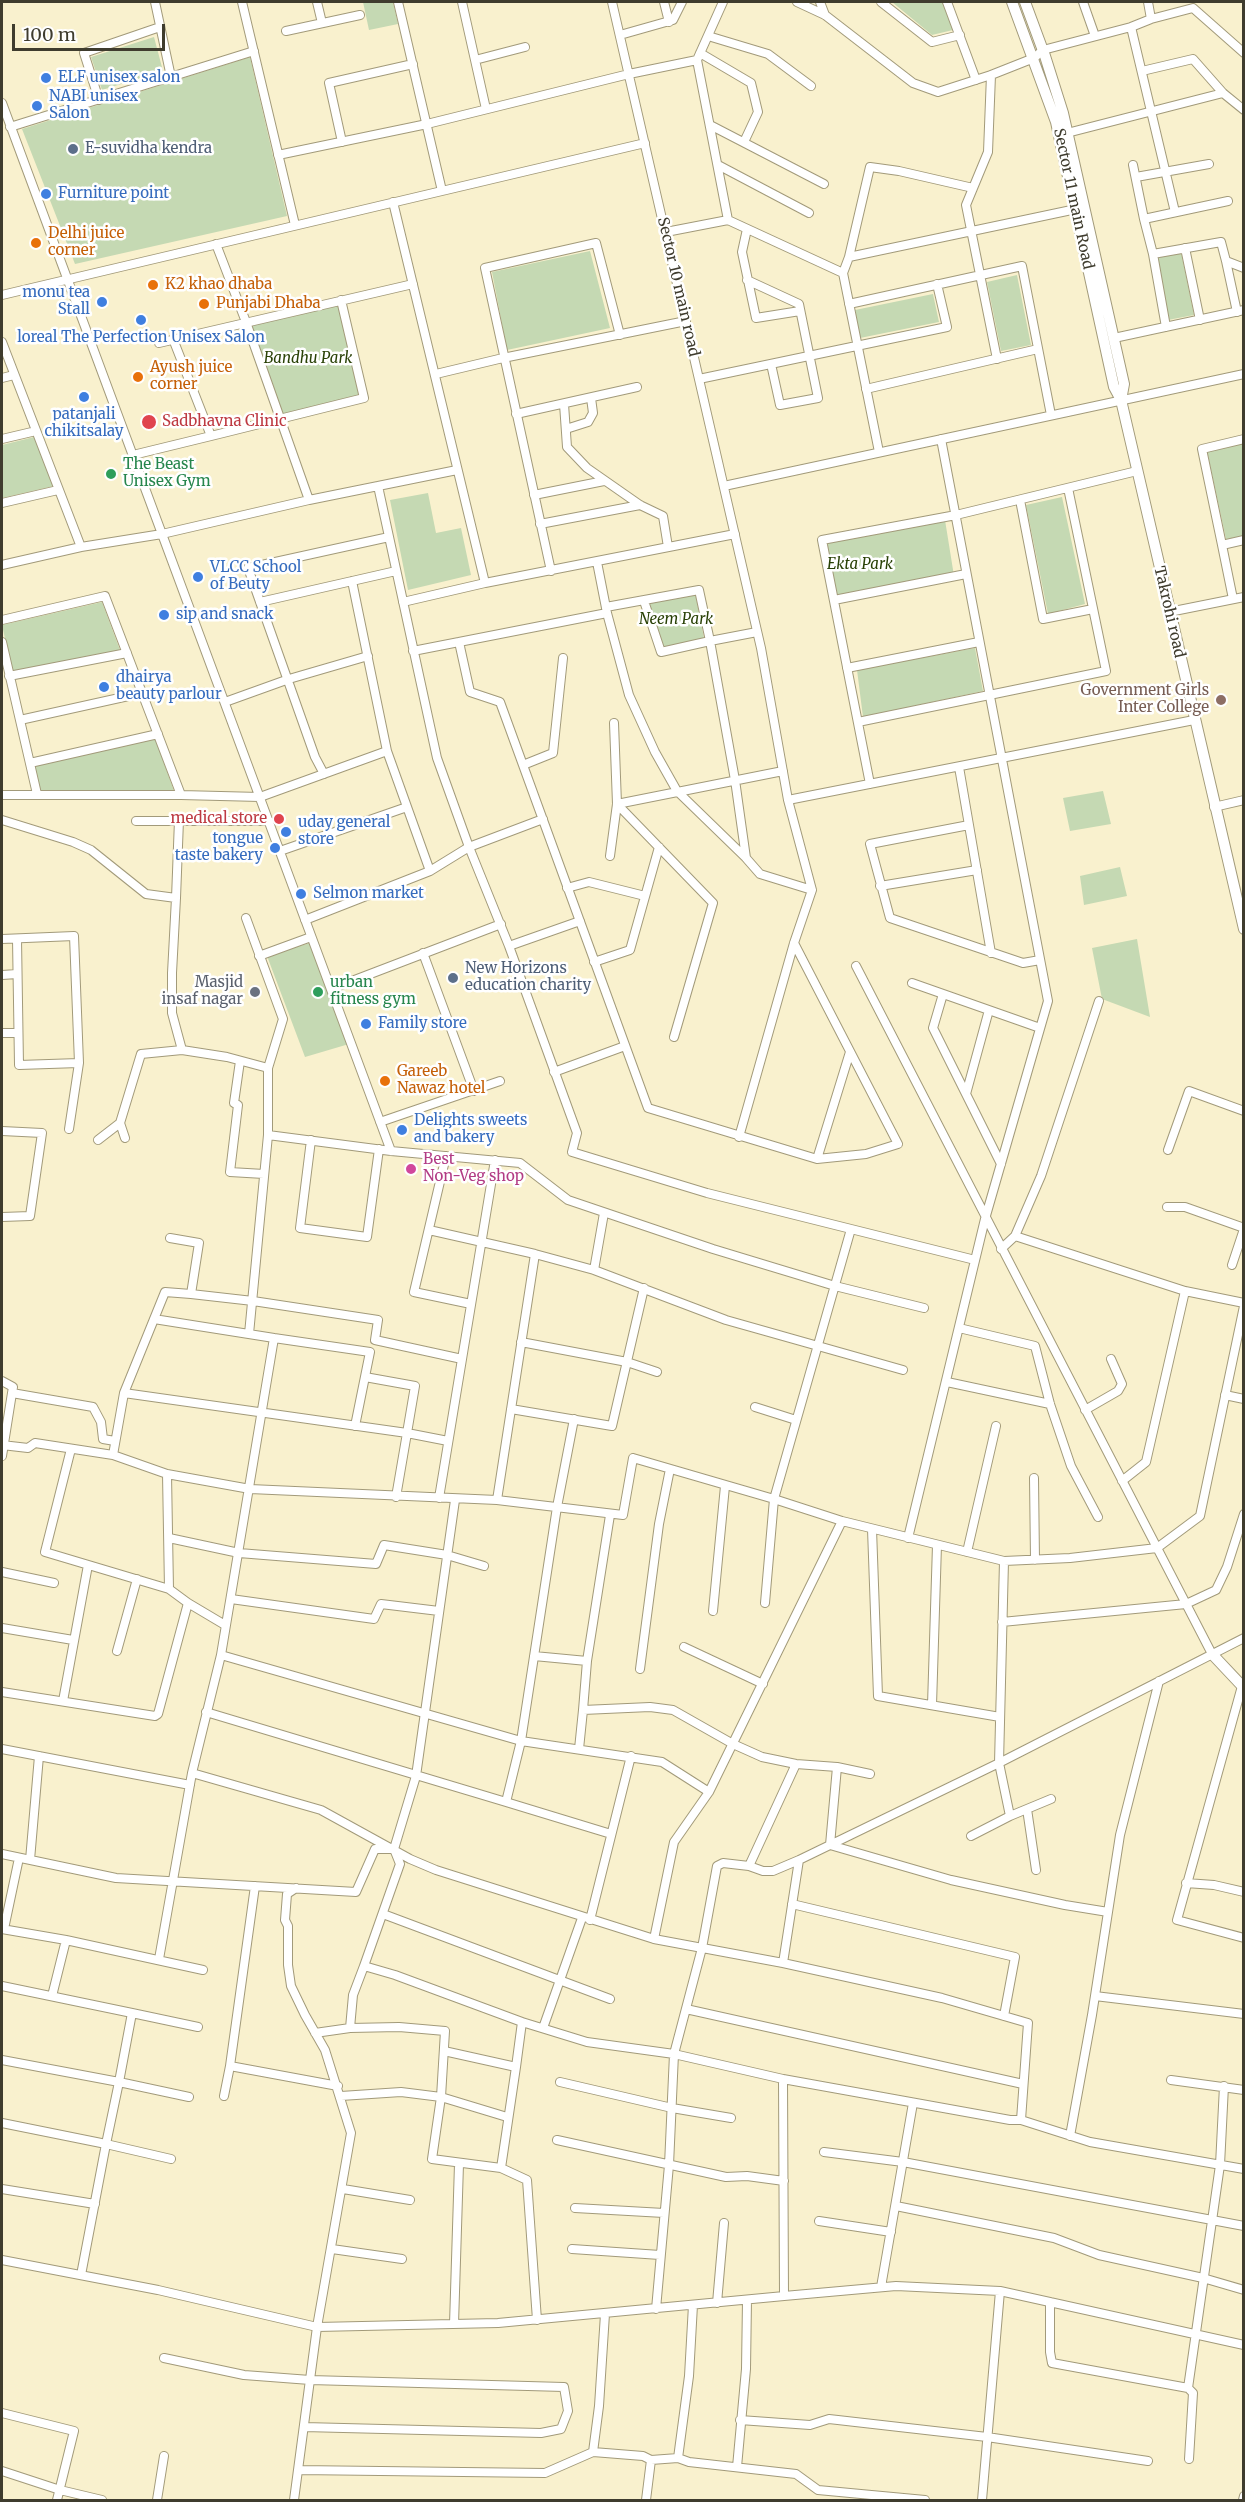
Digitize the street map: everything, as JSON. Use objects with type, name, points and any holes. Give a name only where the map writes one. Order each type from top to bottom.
[{"type":"street","points":[[155,2],[171,77]]},
{"type":"street","points":[[242,2],[295,225]]},
{"type":"street","points":[[318,2],[322,23]]},
{"type":"street","points":[[398,2],[442,191]]},
{"type":"street","points":[[462,2],[486,109]]},
{"type":"street","name":"Sector 10 main road","points":[[612,2],[744,572],[788,800],[812,890]]},
{"type":"street","points":[[664,2],[669,22]]},
{"type":"street","points":[[620,35],[673,20],[682,2]]},
{"type":"street","points":[[723,2],[699,56],[728,220]]},
{"type":"street","points":[[797,2],[825,15],[913,83],[938,92],[1034,58],[1043,50],[1131,27],[1194,5],[1244,53]]},
{"type":"street","points":[[820,2],[825,15]]},
{"type":"street","points":[[881,2],[932,42],[960,35]]},
{"type":"street","points":[[947,2],[976,80]]},
{"type":"street","name":"Sector 11 main Road","points":[[1012,2],[1056,122],[1080,208],[1114,387],[1121,400]]},
{"type":"street","points":[[1024,2],[1043,50],[1067,133],[1080,208],[1124,384],[1121,400]]},
{"type":"street","points":[[1083,2],[1095,36]]},
{"type":"street","points":[[1148,2],[1151,19]]},
{"type":"street","points":[[286,31],[360,15]]},
{"type":"street","points":[[99,99],[84,53],[160,27]]},
{"type":"street","points":[[1131,27],[1175,212]]},
{"type":"street","points":[[708,36],[768,54],[811,86]]},
{"type":"street","points":[[475,60],[525,47]]},
{"type":"street","points":[[10,127],[254,51]]},
{"type":"street","points":[[278,155],[427,124],[699,56],[751,83],[758,112],[744,142]]},
{"type":"street","points":[[1142,71],[1192,59],[1223,93],[1244,110]]},
{"type":"street","points":[[342,142],[329,83],[413,64]]},
{"type":"street","points":[[991,75],[988,152],[966,205],[969,231],[997,359]]},
{"type":"street","points":[[1067,133],[1223,93]]},
{"type":"street","points":[[2,103],[391,1150]]},
{"type":"street","points":[[710,125],[824,184]]},
{"type":"street","points":[[2,295],[645,143]]},
{"type":"street","points":[[1136,177],[1209,164]]},
{"type":"street","points":[[718,165],[809,213]]},
{"type":"street","points":[[1133,165],[1153,254],[1166,327]]},
{"type":"street","points":[[879,452],[843,273],[870,167],[899,171],[973,188]]},
{"type":"street","points":[[1144,219],[1228,201]]},
{"type":"street","points":[[393,202],[485,583]]},
{"type":"street","points":[[849,256],[1080,208]]},
{"type":"street","points":[[666,232],[728,220],[843,273]]},
{"type":"street","points":[[747,229],[741,252],[756,318],[800,311]]},
{"type":"street","points":[[1114,338],[1240,311],[1221,242],[1153,254]]},
{"type":"street","points":[[551,571],[485,268],[596,243],[620,335]]},
{"type":"street","points":[[216,244],[309,500]]},
{"type":"street","points":[[1185,248],[1200,320]]},
{"type":"street","points":[[1226,261],[1244,268]]},
{"type":"street","points":[[849,304],[1022,266],[1051,415]]},
{"type":"street","points":[[747,280],[799,304],[818,398],[780,405],[771,364]]},
{"type":"street","points":[[159,343],[413,284]]},
{"type":"street","points":[[699,379],[947,327],[937,284]]},
{"type":"street","points":[[133,455],[364,398],[341,300]]},
{"type":"street","points":[[436,374],[686,321]]},
{"type":"street","points":[[173,339],[211,436]]},
{"type":"street","points":[[2,342],[81,547]]},
{"type":"street","points":[[866,389],[1038,349]]},
{"type":"street","points":[[724,486],[1244,374]]},
{"type":"street","points":[[2,378],[14,375]]},
{"type":"street","points":[[516,414],[637,387]]},
{"type":"street","points":[[566,429],[588,422],[593,413],[591,398]]},
{"type":"street","name":"Takrohi road","points":[[1121,400],[1243,924]]},
{"type":"street","points":[[564,404],[567,447],[587,468],[604,481],[640,505],[663,516],[668,547]]},
{"type":"street","points":[[2,439],[36,431]]},
{"type":"street","points":[[908,1538],[985,1219],[1048,1001],[1000,759],[942,439]]},
{"type":"street","points":[[1233,599],[1202,449],[1244,439]]},
{"type":"street","points":[[2,566],[81,547],[162,534],[309,500],[457,470]]},
{"type":"street","points":[[870,784],[822,540],[956,515],[1137,471]]},
{"type":"street","points":[[534,495],[604,481]]},
{"type":"street","points":[[378,486],[437,758],[469,847],[501,924],[577,1133],[572,1152],[706,1193],[975,1260]]},
{"type":"street","points":[[858,722],[1106,671],[1068,488]]},
{"type":"street","points":[[2,503],[58,490]]},
{"type":"street","points":[[1020,500],[1043,619],[1093,609]]},
{"type":"street","points":[[540,524],[640,505]]},
{"type":"street","points":[[403,602],[485,583],[735,534]]},
{"type":"street","points":[[324,774],[315,757],[248,568],[389,537]]},
{"type":"street","points":[[1222,545],[1244,540]]},
{"type":"street","points":[[597,562],[606,610],[629,695],[655,752],[677,791],[747,858],[760,874],[812,890],[794,943],[739,1137]]},
{"type":"street","points":[[260,602],[396,571]]},
{"type":"street","points":[[834,600],[966,574]]},
{"type":"street","points":[[352,581],[387,751],[430,871]]},
{"type":"street","points":[[413,651],[699,590],[735,780],[747,858]]},
{"type":"street","points":[[2,620],[105,596],[181,795]]},
{"type":"street","points":[[1169,612],[1244,597]]},
{"type":"street","points":[[644,601],[661,651],[757,632]]},
{"type":"street","points":[[2,642],[37,794]]},
{"type":"street","points":[[459,642],[470,692],[500,702],[648,1108],[817,1159],[866,1154],[898,1144],[794,943]]},
{"type":"street","points":[[847,668],[979,642]]},
{"type":"street","points":[[9,676],[127,653]]},
{"type":"street","points":[[225,702],[289,679],[368,656]]},
{"type":"street","points":[[523,765],[553,753],[563,658]]},
{"type":"street","points":[[20,720],[142,693]]},
{"type":"street","points":[[788,800],[1194,720]]},
{"type":"street","points":[[610,856],[617,804],[614,723]]},
{"type":"street","points":[[30,763],[158,734]]},
{"type":"street","points":[[2,795],[260,797],[387,751]]},
{"type":"street","points":[[959,767],[991,953]]},
{"type":"street","points":[[617,804],[783,771]]},
{"type":"street","points":[[1214,807],[1244,800]]},
{"type":"street","points":[[617,804],[713,903],[674,1037]]},
{"type":"street","points":[[280,851],[407,807]]},
{"type":"street","points":[[305,920],[430,871],[469,847],[543,819]]},
{"type":"street","points":[[2,820],[73,842],[91,850],[146,894],[176,898]]},
{"type":"street","points":[[179,820],[172,1013],[182,1050]]},
{"type":"street","points":[[136,821],[269,821]]},
{"type":"street","points":[[969,825],[870,844],[890,918],[1023,963],[1040,960]]},
{"type":"street","points":[[594,962],[630,950],[659,847]]},
{"type":"street","points":[[880,886],[977,870]]},
{"type":"street","points":[[567,888],[589,882],[645,896]]},
{"type":"street","points":[[246,918],[283,1019],[268,1068],[268,1135],[249,1334]]},
{"type":"street","points":[[509,946],[580,921]]},
{"type":"street","points":[[331,989],[501,924]]},
{"type":"street","points":[[2,939],[74,936],[79,1064],[69,1129]]},
{"type":"street","points":[[259,956],[311,937]]},
{"type":"street","points":[[17,939],[20,1065],[79,1064]]},
{"type":"street","points":[[423,953],[474,1090]]},
{"type":"street","points":[[856,966],[1212,1654],[1243,1687],[1177,1920],[1244,1938]]},
{"type":"street","points":[[2,975],[17,974]]},
{"type":"street","points":[[912,983],[1040,1028]]},
{"type":"street","points":[[943,994],[933,1028],[1001,1164]]},
{"type":"street","points":[[1001,1249],[1015,1236],[1041,1176],[1099,1001]]},
{"type":"street","points":[[966,1094],[988,1010]]},
{"type":"street","points":[[2,1033],[18,1033]]},
{"type":"street","points":[[554,1072],[625,1046]]},
{"type":"street","points":[[125,1138],[120,1123],[141,1054],[182,1050],[240,1060],[268,1068]]},
{"type":"street","points":[[817,1159],[850,1052]]},
{"type":"street","points":[[240,1060],[234,1102],[238,1105],[230,1172],[264,1174]]},
{"type":"street","points":[[380,1122],[500,1081]]},
{"type":"street","points":[[1167,1150],[1189,1091],[1244,1111]]},
{"type":"street","points":[[98,1140],[120,1123]]},
{"type":"street","points":[[2,1131],[42,1133],[30,1216],[2,1217]]},
{"type":"street","points":[[268,1135],[520,1163],[568,1200],[604,1213],[835,1286],[924,1308]]},
{"type":"street","points":[[311,1140],[300,1227],[367,1237],[379,1149]]},
{"type":"street","points":[[446,1156],[414,1292],[471,1304]]},
{"type":"street","points":[[439,1498],[495,1160]]},
{"type":"street","points":[[1167,1207],[1185,1207],[1244,1229],[1232,1265]]},
{"type":"street","points":[[594,1270],[604,1213]]},
{"type":"street","points":[[765,1603],[774,1499],[851,1229]]},
{"type":"street","points":[[429,1230],[594,1270],[726,1320],[903,1370]]},
{"type":"street","points":[[3,1445],[28,1448],[35,1443],[113,1455],[167,1474],[250,1489],[396,1497],[409,1495],[455,1500],[497,1500],[610,1515],[622,1515],[633,1458],[842,1521],[1004,1562],[1157,1548],[1200,1516],[1242,1324],[1244,1304],[1185,1291],[1015,1236]]},
{"type":"street","points":[[170,1238],[199,1243],[191,1294]]},
{"type":"street","points":[[497,1500],[534,1254]]},
{"type":"street","points":[[511,1409],[612,1426],[644,1288]]},
{"type":"street","points":[[1122,1481],[1146,1462],[1185,1291]]},
{"type":"street","points":[[113,1455],[124,1392],[165,1292],[253,1301],[378,1320],[355,1426]]},
{"type":"street","points":[[154,1319],[370,1352]]},
{"type":"street","points":[[959,1328],[1035,1346],[1050,1404],[1071,1466],[1098,1517]]},
{"type":"street","points":[[159,1959],[192,1773],[231,1599],[273,1338]]},
{"type":"street","points":[[375,1340],[462,1359]]},
{"type":"street","points":[[521,1342],[627,1362],[657,1372]]},
{"type":"street","points":[[1085,1410],[1118,1390],[1122,1384],[1111,1359]]},
{"type":"street","points":[[365,1377],[415,1386],[396,1497]]},
{"type":"street","points":[[2,1381],[13,1387],[2,1456]]},
{"type":"street","points":[[947,1382],[1050,1404]]},
{"type":"street","points":[[124,1392],[448,1441]]},
{"type":"street","points":[[12,1393],[93,1407],[101,1422],[103,1439],[115,1441]]},
{"type":"street","points":[[1225,1395],[1244,1399]]},
{"type":"street","points":[[754,1407],[796,1420]]},
{"type":"street","points":[[506,1803],[521,1741],[557,1507],[574,1419]]},
{"type":"street","points":[[967,1552],[996,1426]]},
{"type":"street","points":[[71,1449],[45,1552],[169,1589],[225,1625]]},
{"type":"street","points":[[640,1669],[659,1524],[670,1469]]},
{"type":"street","points":[[167,1474],[170,1538],[169,1589]]},
{"type":"street","points":[[1034,1478],[1035,1560]]},
{"type":"street","points":[[713,1611],[725,1486]]},
{"type":"street","points":[[350,2028],[353,1995],[400,1864],[394,1849],[416,1776],[455,1500]]},
{"type":"street","points":[[1002,1622],[1186,1604],[1216,1590],[1241,1531],[1244,1514]]},
{"type":"street","points":[[579,1749],[587,1661],[610,1515]]},
{"type":"street","points":[[654,1940],[674,1842],[709,1792],[842,1521]]},
{"type":"street","points":[[872,1528],[878,1696],[1000,1717]]},
{"type":"street","points":[[170,1538],[239,1553],[376,1564],[384,1545],[447,1556],[484,1566]]},
{"type":"street","points":[[932,1705],[937,1545]]},
{"type":"street","points":[[1004,1562],[999,1763],[1010,1816]]},
{"type":"street","points":[[63,1701],[88,1565]]},
{"type":"street","points":[[2,1572],[54,1582]]},
{"type":"street","points":[[117,1651],[137,1579]]},
{"type":"street","points":[[231,1599],[374,1619],[381,1604],[439,1611]]},
{"type":"street","points":[[2,1692],[155,1716],[158,1714],[188,1603]]},
{"type":"street","points":[[2,1628],[73,1640]]},
{"type":"street","points":[[656,2309],[669,2165],[674,2054],[702,1948],[717,1866],[723,1863],[773,1871],[800,1860],[999,1763],[1244,1638]]},
{"type":"street","points":[[684,1647],[763,1684]]},
{"type":"street","points":[[220,1654],[521,1741],[662,1762],[709,1792]]},
{"type":"street","points":[[534,1656],[587,1661]]},
{"type":"street","points":[[1070,2136],[1120,1835],[1160,1681]]},
{"type":"street","points":[[583,1710],[650,1707],[673,1710],[733,1744],[762,1757],[870,1774]]},
{"type":"street","points":[[206,1712],[611,1834]]},
{"type":"street","points":[[2,1749],[190,1785]]},
{"type":"street","points":[[30,1860],[39,1756]]},
{"type":"street","points":[[543,2028],[586,1919],[631,1756]]},
{"type":"street","points":[[749,1866],[796,1764]]},
{"type":"street","points":[[830,1845],[837,1767]]},
{"type":"street","points":[[192,1773],[321,1810],[410,1859],[436,1870],[654,1940],[783,1964],[942,1998],[1028,2023],[1021,2120]]},
{"type":"street","points":[[971,1836],[1051,1799]]},
{"type":"street","points":[[1027,1809],[1036,1870]]},
{"type":"street","points":[[830,1845],[951,1880],[1108,1912]]},
{"type":"street","points":[[2,1854],[116,1878],[356,1892],[375,1849],[394,1849]]},
{"type":"street","points":[[19,1858],[3,1929],[159,1959],[203,1970]]},
{"type":"street","points":[[783,1964],[800,1860]]},
{"type":"street","points":[[1186,1883],[1214,1885],[1244,1892]]},
{"type":"street","points":[[224,2096],[255,1886]]},
{"type":"street","points":[[294,2500],[317,2326],[343,2189],[351,2133],[325,2050],[291,1986],[288,1926],[285,1920],[287,1894],[296,1888]]},
{"type":"street","points":[[792,1904],[1015,1957],[1004,2016]]},
{"type":"street","points":[[383,1914],[610,1999]]},
{"type":"street","points":[[52,1996],[66,1940]]},
{"type":"street","points":[[364,1966],[395,1975],[522,2022],[587,2042],[674,2054],[783,2079],[1010,2120],[1021,2120],[1090,2142],[1244,2169]]},
{"type":"street","points":[[2,1986],[198,2027]]},
{"type":"street","points":[[1095,1996],[1244,2014]]},
{"type":"street","points":[[686,2009],[1023,2084]]},
{"type":"street","points":[[81,2275],[132,2013]]},
{"type":"street","points":[[501,2168],[522,2022]]},
{"type":"street","points":[[315,2033],[350,2028],[399,2027],[445,2031],[441,2097],[432,2159],[501,2168],[527,2180],[537,2320]]},
{"type":"street","points":[[444,2051],[516,2067]]},
{"type":"street","points":[[2,2060],[189,2097]]},
{"type":"street","points":[[230,2066],[338,2086]]},
{"type":"street","points":[[783,2079],[784,2296]]},
{"type":"street","points":[[1171,2080],[1244,2090]]},
{"type":"street","points":[[560,2082],[672,2108],[731,2118]]},
{"type":"street","points":[[1188,2388],[1220,2165],[1224,2086]]},
{"type":"street","points":[[341,2096],[401,2092],[441,2097],[507,2117]]},
{"type":"street","points":[[881,2287],[913,2103]]},
{"type":"street","points":[[2,2123],[171,2158]]},
{"type":"street","points":[[556,2140],[726,2177],[747,2176],[784,2181]]},
{"type":"street","points":[[824,2152],[903,2162],[1244,2226]]},
{"type":"street","points":[[454,2324],[459,2164]]},
{"type":"street","points":[[2,2189],[96,2204]]},
{"type":"street","points":[[343,2189],[410,2200]]},
{"type":"street","points":[[896,2205],[1054,2238],[1099,2255],[1203,2278],[1244,2290]]},
{"type":"street","points":[[575,2208],[664,2213]]},
{"type":"street","points":[[819,2221],[891,2232]]},
{"type":"street","points":[[717,2303],[724,2223]]},
{"type":"street","points":[[332,2249],[402,2259]]},
{"type":"street","points":[[572,2249],[660,2255]]},
{"type":"street","points":[[2,2260],[317,2326],[537,2320],[896,2286],[1000,2291],[1244,2345]]},
{"type":"street","points":[[982,2500],[1000,2291]]},
{"type":"street","points":[[737,2467],[746,2369],[747,2300]]},
{"type":"street","points":[[1050,2302],[1052,2363],[1188,2388],[1193,2393],[1189,2459]]},
{"type":"street","points":[[678,2458],[689,2376],[693,2305]]},
{"type":"street","points":[[593,2452],[599,2406],[605,2314]]},
{"type":"street","points":[[164,2358],[244,2375],[310,2380],[564,2387],[568,2411],[561,2429],[541,2433],[304,2427]]},
{"type":"street","points":[[2,2413],[74,2432],[57,2500]]},
{"type":"street","points":[[740,2420],[810,2425],[829,2419],[987,2437],[1148,2461]]},
{"type":"street","points":[[298,2470],[545,2473],[593,2452],[644,2456],[651,2460],[678,2458],[689,2462],[796,2474],[818,2490],[925,2500]]},
{"type":"street","points":[[157,2500],[164,2456]]},
{"type":"street","points":[[646,2500],[651,2460]]},
{"type":"street","points":[[2,2471],[60,2490],[102,2500]]},
{"type":"green space","points":[[363,2],[393,2],[398,24],[369,30]]},
{"type":"green space","points":[[892,2],[943,2],[953,30],[932,35]]},
{"type":"green space","points":[[154,37],[163,71],[102,90],[91,57]]},
{"type":"green space","points":[[250,57],[287,216],[75,264],[22,129]]},
{"type":"green space","points":[[590,251],[610,328],[507,350],[492,272]]},
{"type":"green space","points":[[1181,252],[1194,315],[1168,320],[1156,256]]},
{"type":"green space","points":[[1017,275],[1031,345],[1001,351],[987,282]]},
{"type":"green space","points":[[933,294],[939,322],[860,338],[855,310]]},
{"type":"green space","name":"Bandhu Park","points":[[341,300],[364,398],[281,419],[246,322]]},
{"type":"green space","points":[[34,437],[54,486],[2,498],[2,445]]},
{"type":"green space","points":[[1243,443],[1243,536],[1226,539],[1207,451]]},
{"type":"green space","points":[[428,493],[436,533],[461,528],[471,575],[408,590],[390,500]]},
{"type":"green space","points":[[1062,497],[1085,604],[1048,614],[1026,505]]},
{"type":"green space","name":"Ekta Park","points":[[945,520],[954,576],[836,601],[825,542]]},
{"type":"green space","name":"Neem Park","points":[[695,592],[704,638],[662,649],[646,602]]},
{"type":"green space","points":[[102,602],[120,650],[13,675],[2,625]]},
{"type":"green space","points":[[975,648],[983,691],[863,717],[857,670]]},
{"type":"green space","points":[[155,738],[174,791],[37,792],[34,766]]},
{"type":"green space","points":[[1103,791],[1111,824],[1070,831],[1063,798]]},
{"type":"green space","points":[[1120,867],[1127,896],[1084,905],[1080,876]]},
{"type":"green space","points":[[1137,939],[1150,1017],[1102,999],[1092,948]]},
{"type":"green space","points":[[310,943],[349,1044],[305,1057],[267,956]]},
{"type":"place","name":"ELF unisex salon","points":[[46,78]]},
{"type":"place","name":"NABI unisex Salon","points":[[37,106]]},
{"type":"place","name":"E-suvidha kendra","points":[[73,149]]},
{"type":"place","name":"Furniture point","points":[[46,194]]},
{"type":"place","name":"Delhi juice corner","points":[[36,243]]},
{"type":"place","name":"K2 khao dhaba","points":[[153,285]]},
{"type":"place","name":"monu tea Stall","points":[[102,302]]},
{"type":"place","name":"Punjabi Dhaba","points":[[204,304]]},
{"type":"place","name":"loreal The Perfection Unisex Salon","points":[[141,320]]},
{"type":"place","name":"Ayush juice corner","points":[[138,377]]},
{"type":"place","name":"patanjali chikitsalay","points":[[84,397]]},
{"type":"place","name":"Sadbhavna Clinic","points":[[149,422]]},
{"type":"place","name":"The Beast Unisex Gym","points":[[111,474]]},
{"type":"place","name":"VLCC School of Beuty","points":[[198,577]]},
{"type":"place","name":"sip and snack","points":[[164,615]]},
{"type":"place","name":"dhairya beauty parlour","points":[[104,687]]},
{"type":"place","name":"Government Girls Inter College","points":[[1221,700]]},
{"type":"place","name":"medical store","points":[[279,819]]},
{"type":"place","name":"uday general store","points":[[286,832]]},
{"type":"place","name":"tongue taste bakery","points":[[275,848]]},
{"type":"place","name":"Selmon market","points":[[301,894]]},
{"type":"place","name":"New Horizons education charity","points":[[453,978]]},
{"type":"place","name":"Masjid insaf nagar","points":[[255,992]]},
{"type":"place","name":"urban fitness gym","points":[[318,992]]},
{"type":"place","name":"Family store","points":[[366,1024]]},
{"type":"place","name":"Gareeb Nawaz hotel","points":[[385,1081]]},
{"type":"place","name":"Delights sweets and bakery","points":[[402,1130]]},
{"type":"place","name":"Best Non-Veg shop","points":[[411,1169]]}]
